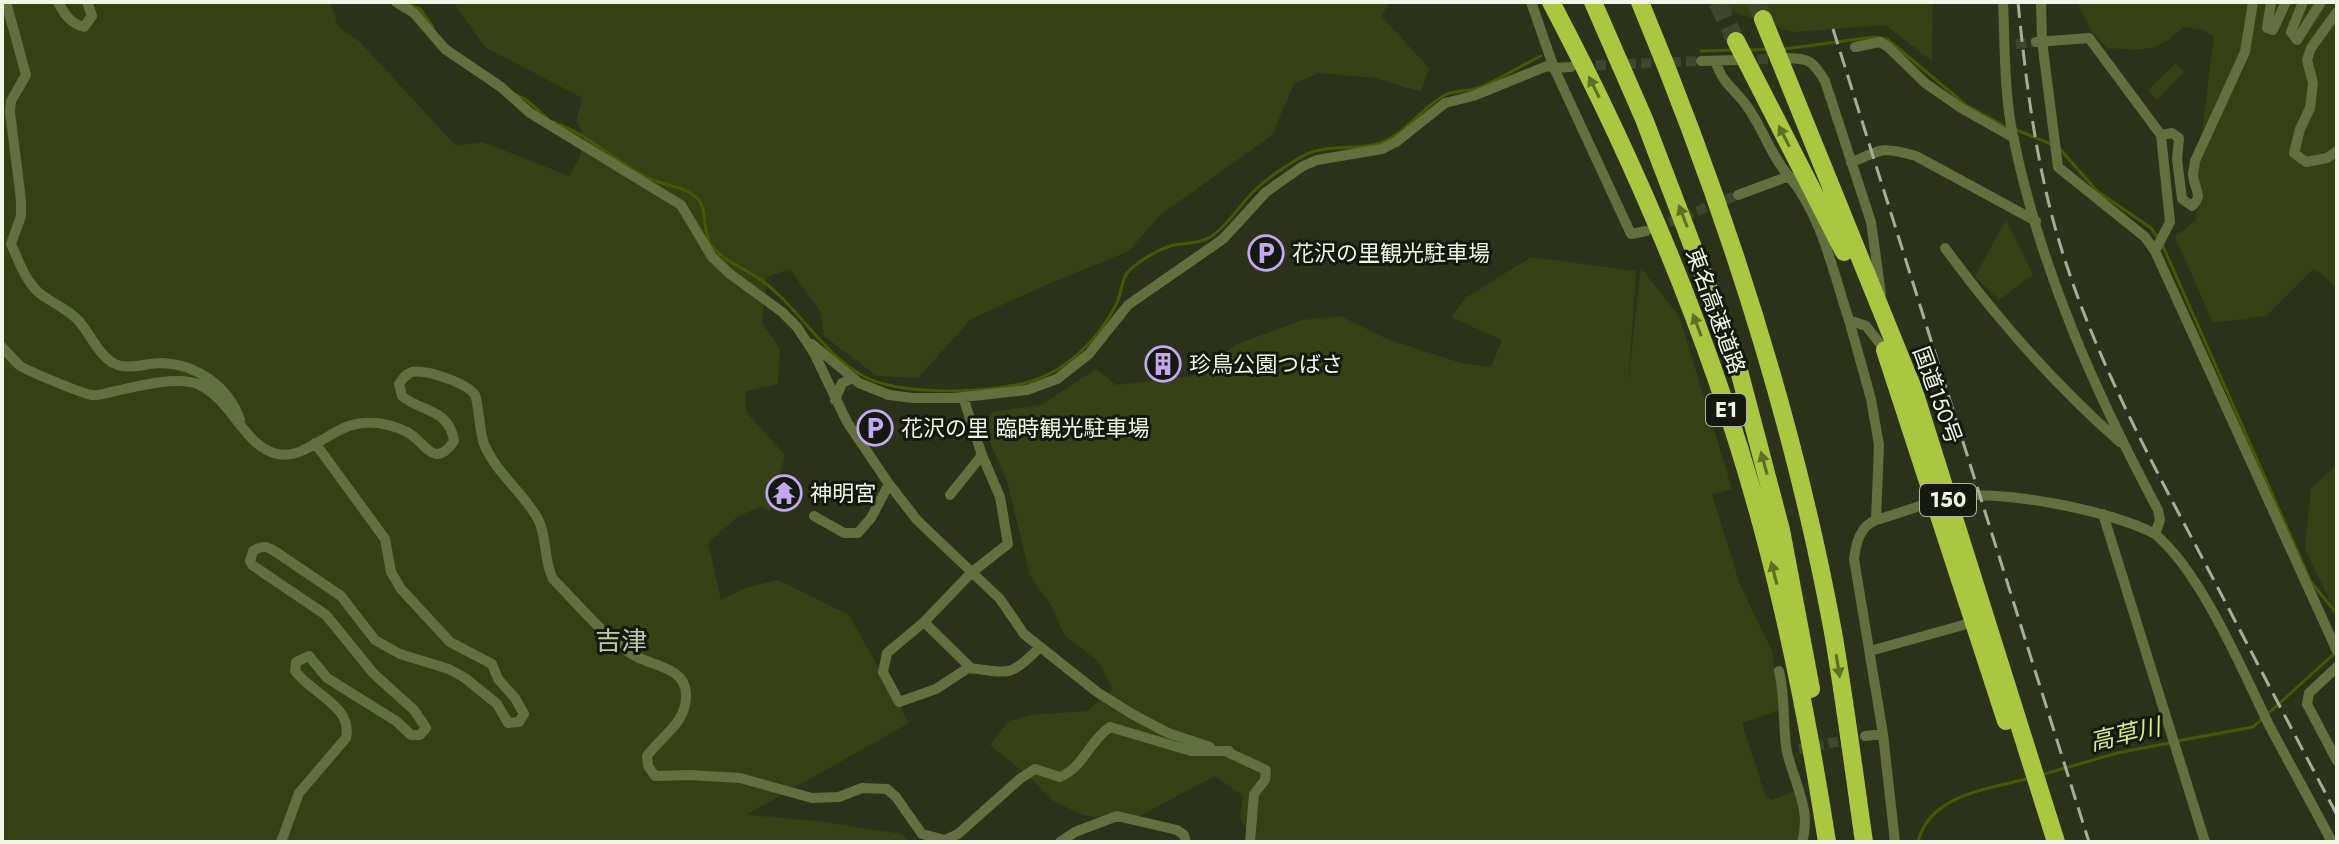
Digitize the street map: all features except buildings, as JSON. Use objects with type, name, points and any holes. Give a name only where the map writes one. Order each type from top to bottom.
[{"type":"highway","name":"東名高速道路","points":[[1551,2],[1613,124],[1671,257],[1721,396],[1764,533],[1789,635],[1827,842]]},
{"type":"highway","name":"東名高速道路","points":[[1593,2],[1654,144],[1737,363],[1781,530],[1802,631],[1834,842]]},
{"type":"highway","name":"東名高速道路","points":[[1640,2],[1667,67],[1737,263],[1785,425],[1833,633],[1864,842]]},
{"type":"highway","name":"国道150号","points":[[1763,19],[1914,391],[1974,622],[2056,842]]},
{"type":"highway","name":"国道150号","points":[[1736,41],[1845,255],[1885,350],[1941,500],[2031,778],[2044,842]]},
{"type":"street","points":[[6,2],[26,75],[11,101],[10,112],[21,200],[21,216],[11,244],[25,274],[38,291],[78,321],[114,363],[126,366],[162,363],[207,376],[233,401],[242,425]]},
{"type":"street","points":[[58,2],[64,14],[84,27],[92,16],[87,2]]},
{"type":"street","points":[[396,2],[414,13],[445,49],[501,87],[530,113],[635,178],[672,197],[688,214],[712,257],[782,312],[807,341],[889,395],[913,398],[963,397],[1027,390],[1057,379],[1089,354],[1128,305],[1223,239],[1266,192],[1303,166],[1317,160],[1382,149],[1396,142],[1445,103],[1473,96],[1547,66],[1571,67]]},
{"type":"street","points":[[1531,2],[1554,68],[1631,234],[1646,231]]},
{"type":"street","points":[[2003,2],[2010,44],[2011,125],[2036,221],[2066,315],[2124,446],[2158,510],[2160,520],[2155,534]]},
{"type":"street","points":[[2041,2],[2039,41],[2058,167],[2159,246],[2335,646]]},
{"type":"street","points":[[2161,135],[2172,133],[2179,138],[2177,159],[2182,199],[2192,206],[2199,194],[2193,176],[2195,161],[2245,52],[2253,2]]},
{"type":"street","points":[[2271,2],[2267,28],[2273,30],[2286,2]]},
{"type":"street","points":[[2303,2],[2291,32],[2297,40],[2321,2]]},
{"type":"street","points":[[2337,12],[2311,48],[2307,60],[2313,83],[2310,108],[2294,153],[2306,162],[2327,158],[2337,151]]},
{"type":"street","points":[[2039,41],[2089,38],[2161,135],[2170,222],[2159,246]]},
{"type":"street","points":[[1855,47],[1880,42],[1925,83],[2014,138]]},
{"type":"street","points":[[1787,58],[1807,59],[1816,66],[1825,81],[1871,222],[1885,322]]},
{"type":"street","points":[[1701,61],[1737,60]]},
{"type":"street","points":[[1715,61],[1723,81],[1743,101],[1776,162],[1797,187],[1816,222],[1849,320],[1871,399],[1879,445],[1876,520]]},
{"type":"street","points":[[1851,163],[1884,148],[1916,156],[2036,221]]},
{"type":"street","points":[[1738,195],[1789,176]]},
{"type":"street","points":[[1945,248],[1985,303],[2026,351],[2083,410],[2124,446]]},
{"type":"street","points":[[1849,320],[1866,326],[1885,350]]},
{"type":"street","points":[[807,341],[835,400],[889,484],[917,520],[1000,599],[1024,634],[1097,692],[1132,714],[1168,733],[1229,751],[1266,770],[1265,780],[1254,794],[1250,842]]},
{"type":"street","points":[[2,347],[20,366],[93,395],[145,384],[197,383],[219,398],[263,449],[283,456],[293,455],[349,424],[380,423],[408,432],[430,452],[441,454],[454,441],[452,430],[432,410],[402,396],[399,384],[409,373],[418,371],[465,386],[475,395],[478,426],[493,461],[539,521],[545,535],[547,567],[553,579],[632,655],[675,672],[684,682],[687,696],[681,717],[672,731],[647,756],[648,766],[655,776],[740,778],[812,798],[839,797],[862,788],[887,789],[922,834],[945,840],[958,834],[1035,769],[1060,777],[1068,774],[1083,760],[1099,735],[1110,727],[1191,751],[1229,751]]},
{"type":"street","points":[[835,400],[842,383],[857,376]]},
{"type":"street","points":[[963,397],[1000,497],[1008,544],[972,572],[924,622],[887,653],[883,672],[899,702],[936,689],[958,673],[972,669],[1001,674],[1012,672],[1039,648]]},
{"type":"street","points":[[281,842],[299,793],[346,738],[349,727],[344,715],[314,692],[295,671],[296,662],[301,658],[309,656],[327,678],[396,721],[411,735],[420,735],[426,728],[414,710],[374,674],[326,615],[252,565],[253,551],[259,547],[268,547],[341,596],[375,640],[400,654],[449,669],[465,678],[497,704],[508,723],[519,722],[524,714],[498,679],[492,664],[450,642],[401,589],[391,572],[385,539],[315,443]]},
{"type":"street","points":[[950,495],[982,455]]},
{"type":"street","points":[[814,516],[844,533],[858,533],[871,518],[889,484]]},
{"type":"street","points":[[1895,842],[1883,734],[1854,559],[1855,545],[1861,533],[1876,520],[1941,500],[2001,496],[2126,520],[2155,534],[2172,548],[2184,564],[2332,842]]},
{"type":"street","points":[[2103,514],[2205,842]]},
{"type":"street","points":[[924,622],[972,669]]},
{"type":"street","points":[[1870,651],[1974,622]]},
{"type":"street","points":[[2337,667],[2309,693],[2307,704],[2337,761]]},
{"type":"street","points":[[1779,671],[1806,819],[1802,842]]},
{"type":"street","points":[[1865,736],[1883,734]]},
{"type":"street","points":[[1060,842],[1075,832],[1117,816],[1177,830],[1184,835],[1186,842]]},
{"type":"green space","points":[[2,2],[330,2],[338,26],[360,42],[456,146],[483,142],[569,176],[579,159],[584,140],[577,120],[582,98],[485,47],[453,2],[1390,2],[1381,16],[1429,68],[1421,92],[1375,78],[1318,73],[1294,84],[1272,135],[1159,216],[1129,251],[971,319],[918,378],[877,376],[824,336],[820,311],[790,269],[767,277],[762,322],[780,349],[778,384],[746,391],[746,412],[785,455],[770,511],[760,507],[737,517],[708,543],[721,600],[745,588],[778,580],[849,615],[909,723],[746,815],[818,821],[902,834],[908,842],[2,842]]},
{"type":"green space","points":[[1705,2],[1933,2],[1932,61],[1885,25],[1793,32]]},
{"type":"green space","points":[[2077,2],[2337,2],[2337,290],[2313,269],[2266,316],[2213,323],[2175,237],[2196,220],[2198,163],[2214,37],[2204,30],[2183,27],[2157,46],[2107,48],[2092,32]]},
{"type":"green space","points":[[2176,63],[2184,72],[2157,100],[2148,90]]},
{"type":"green space","points":[[2006,219],[2033,275],[1999,300],[1975,277]]},
{"type":"green space","points":[[1531,257],[1636,271],[1628,385],[1641,268],[1679,316],[1732,489],[1712,494],[1740,585],[1772,651],[1780,710],[1742,723],[1765,795],[1772,800],[1795,791],[1801,829],[1796,842],[1254,842],[1240,817],[1243,796],[1215,776],[1126,823],[1083,815],[1055,802],[990,745],[1009,721],[1031,715],[1087,711],[1113,690],[1099,662],[1064,635],[1052,606],[1030,576],[1008,484],[984,428],[992,412],[1041,405],[1096,369],[1116,385],[1193,376],[1237,344],[1303,320],[1340,316],[1387,339],[1461,363],[1491,367],[1502,340],[1451,317],[1467,297]]},
{"type":"green space","points":[[2337,465],[2337,617],[2305,548],[2311,488]]},
{"type":"waterway","points":[[407,4],[420,9],[433,27]]},
{"type":"waterway","points":[[1784,49],[1874,37],[1887,39],[1966,105],[2006,127]]},
{"type":"waterway","points":[[1748,50],[1769,49]]},
{"type":"waterway","points":[[1701,51],[1733,50]]},
{"type":"waterway","points":[[553,122],[578,133],[648,178],[692,194],[701,204],[708,240],[716,251],[774,291],[822,343],[863,376],[922,390],[994,389],[1032,381],[1070,361],[1101,329],[1118,300],[1126,275],[1133,267],[1165,248],[1212,236],[1248,197],[1277,172],[1323,149],[1366,146],[1387,140],[1445,95],[1483,86],[1541,56]]},
{"type":"waterway","points":[[515,94],[547,118]]},
{"type":"waterway","points":[[2014,129],[2051,144]]},
{"type":"waterway","points":[[2058,147],[2097,191],[2151,228],[2158,238]]},
{"type":"waterway","points":[[2162,244],[2311,582],[2337,614]]},
{"type":"waterway","name":"高草川","points":[[2177,741],[2253,727],[2335,653]]},
{"type":"waterway","name":"高草川","points":[[2041,775],[2117,753],[2169,743]]},
{"type":"waterway","name":"高草川","points":[[1918,842],[1924,826],[1948,804],[1980,790],[2030,778]]},
{"type":"tunnel","points":[[1717,2],[1736,41]]},
{"type":"tunnel","points":[[1756,2],[1763,19]]},
{"type":"tunnel","points":[[2016,44],[2036,42]]},
{"type":"tunnel","points":[[1743,60],[1783,58]]},
{"type":"tunnel","points":[[1581,66],[1701,61]]},
{"type":"tunnel","points":[[1655,228],[1738,195]]},
{"type":"tunnel","points":[[1799,749],[1852,739]]},
{"type":"railway","points":[[2018,2],[2028,93],[2044,183],[2059,241],[2087,320],[2157,472],[2337,815]]},
{"type":"railway","points":[[1833,29],[2089,842]]},
{"type":"place","name":"花沢の里観光駐車場","points":[[1266,253]]},
{"type":"place","name":"珍鳥公園つばさ","points":[[1163,364]]},
{"type":"place","name":"花沢の里 臨時観光駐車場","points":[[875,428]]},
{"type":"place","name":"神明宮","points":[[784,493]]},
{"type":"district","name":"吉津","points":[[621,641]]}]
